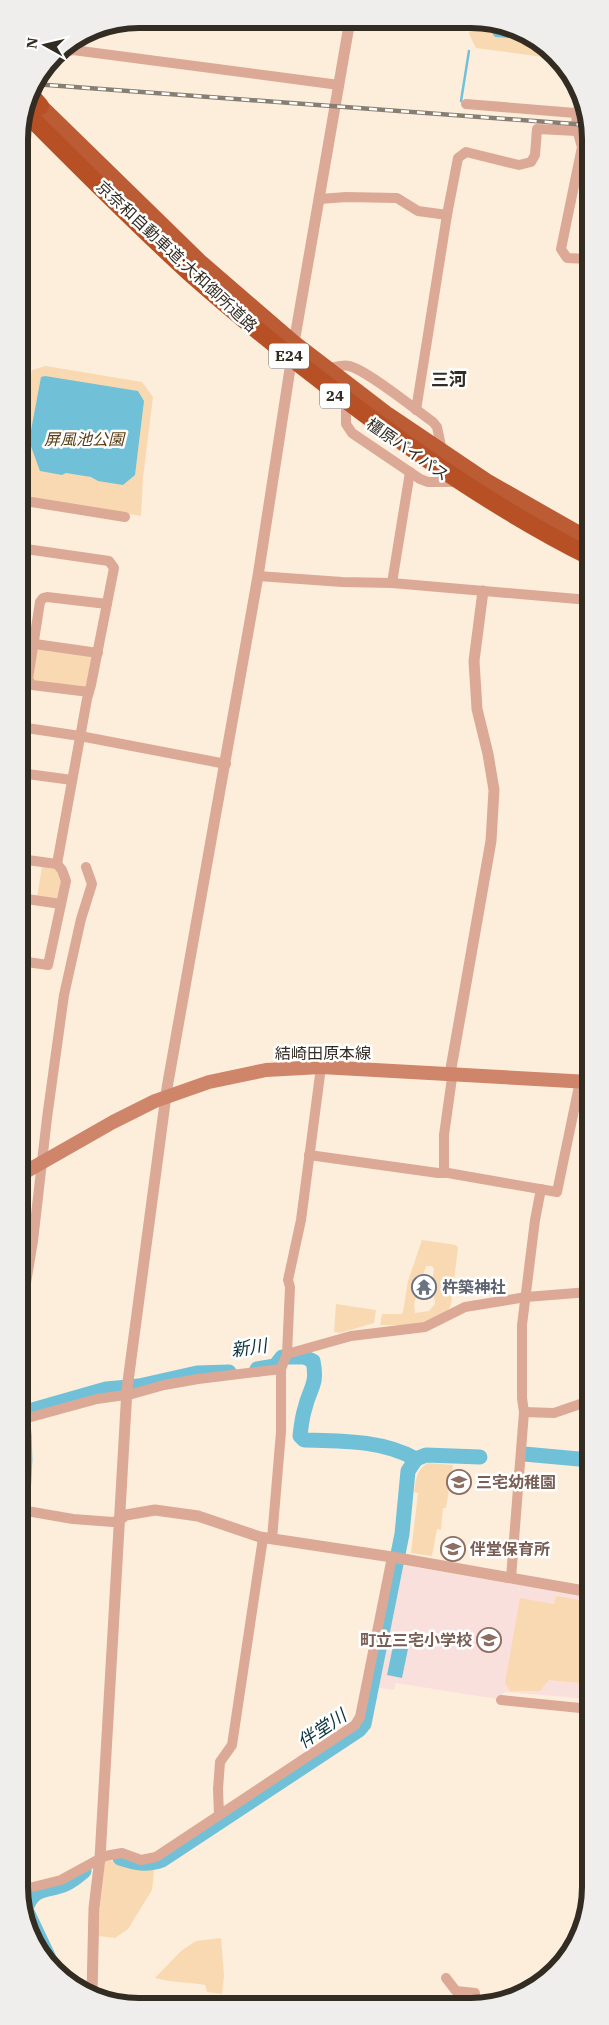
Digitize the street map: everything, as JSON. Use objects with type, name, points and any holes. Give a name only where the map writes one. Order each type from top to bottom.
[{"type":"highway","name":"橿原バイパス","points":[[32,107],[121,186],[199,261],[326,369],[486,481],[582,535]]},
{"type":"highway","name":"京奈和自動車道;大和御所道路","points":[[32,107],[197,262],[300,351],[387,418],[452,462],[582,539]]},
{"type":"highway","name":"京奈和自動車道;大和御所道路","points":[[32,107],[189,271],[294,361],[380,426],[446,472],[582,553]]},
{"type":"highway","name":"橿原バイパス","points":[[32,108],[108,197],[187,273],[291,361],[377,428],[457,482],[582,553]]},
{"type":"main road","name":"結崎田原本線","points":[[28,1170],[139,1107],[209,1082],[266,1070],[321,1067],[581,1082]]},
{"type":"street","points":[[92,1987],[95,1946],[94,1908],[100,1858],[127,1389],[166,1096],[226,764],[258,576],[291,361],[349,28]]},
{"type":"street","points":[[70,51],[339,85]]},
{"type":"street","points":[[466,104],[575,113]]},
{"type":"street","points":[[577,108],[575,113],[577,131],[582,147],[561,249],[567,258],[582,259]]},
{"type":"street","points":[[416,410],[458,158],[466,152],[519,165],[531,162],[534,155],[537,129],[577,131]]},
{"type":"street","points":[[320,199],[346,196],[397,198],[418,211],[447,215]]},
{"type":"street","points":[[326,369],[346,365],[352,367],[367,375],[416,410],[437,427],[442,452]]},
{"type":"street","points":[[346,404],[346,424],[352,433],[428,482],[457,482]]},
{"type":"street","points":[[392,583],[410,472]]},
{"type":"street","points":[[28,501],[125,517]]},
{"type":"street","points":[[28,549],[110,561],[114,568],[80,736],[58,864],[66,881],[48,965],[28,962]]},
{"type":"street","points":[[258,576],[342,582],[392,583],[582,599]]},
{"type":"street","points":[[444,1173],[444,1136],[452,1078],[450,1074],[491,841],[494,790],[488,754],[477,709],[474,661],[483,591]]},
{"type":"street","points":[[89,692],[32,685],[28,679],[35,644],[40,602],[43,598],[47,597],[107,604]]},
{"type":"street","points":[[35,644],[98,653]]},
{"type":"street","points":[[28,728],[80,736],[226,764]]},
{"type":"street","points":[[28,774],[72,780]]},
{"type":"street","points":[[28,860],[58,864]]},
{"type":"street","points":[[28,1271],[64,995],[81,919],[92,884],[86,866]]},
{"type":"street","points":[[28,899],[61,904]]},
{"type":"street","points":[[219,1815],[220,1762],[232,1745],[268,1538],[281,1432],[281,1369],[287,1354],[290,1286],[288,1280],[301,1220],[321,1067]]},
{"type":"street","points":[[309,1155],[444,1173],[557,1192],[579,1086],[581,1084]]},
{"type":"street","points":[[511,1578],[524,1412],[522,1398],[522,1325],[535,1220],[541,1189]]},
{"type":"street","points":[[287,1354],[351,1336],[425,1328],[465,1307],[526,1298],[581,1293]]},
{"type":"street","points":[[28,1418],[127,1389],[281,1369]]},
{"type":"street","points":[[524,1412],[554,1413],[581,1405]]},
{"type":"street","points":[[28,1511],[73,1519],[113,1522],[132,1513],[155,1510],[198,1516],[268,1538],[581,1590]]},
{"type":"street","points":[[28,1888],[61,1880],[100,1858],[122,1853],[141,1860],[156,1857],[355,1725],[360,1717],[396,1558]]},
{"type":"street","points":[[501,1700],[581,1707]]},
{"type":"street","points":[[446,1978],[456,1991],[475,1993],[475,1998]]},
{"type":"shaded area","name":"町立三宅小学校","points":[[402,1565],[581,1595],[581,1698],[505,1692],[497,1699],[396,1683],[394,1690],[379,1688]]},
{"type":"green space","points":[[470,28],[499,31],[526,42],[546,57],[476,48],[469,34]]},
{"type":"green space","name":"屏風池公園","points":[[46,366],[142,382],[153,397],[143,478],[141,516],[28,497],[28,391],[32,370]]},
{"type":"green space","points":[[41,647],[94,656],[87,686],[84,688],[36,682],[33,677],[37,650]]},
{"type":"green space","points":[[42,866],[56,868],[63,882],[57,899],[37,897]]},
{"type":"green space","points":[[422,1240],[456,1245],[458,1248],[451,1305],[448,1310],[422,1325],[380,1325],[382,1314],[401,1314],[403,1312],[408,1281]],"holes":[[[426,1266],[432,1266],[434,1269],[432,1282],[435,1304],[429,1311],[415,1313],[414,1304]]]},
{"type":"green space","points":[[336,1304],[376,1310],[374,1323],[340,1333],[334,1332]]},
{"type":"green space","points":[[428,1463],[453,1465],[446,1508],[443,1508],[441,1530],[437,1529],[432,1556],[411,1553],[418,1493],[414,1492],[415,1483],[419,1472]]},
{"type":"green space","points":[[556,1596],[581,1600],[581,1683],[549,1680],[540,1691],[510,1691],[505,1683],[520,1598],[554,1604]]},
{"type":"green space","points":[[105,1860],[146,1868],[152,1867],[154,1871],[152,1890],[128,1929],[115,1938],[99,1936]]},
{"type":"green space","points":[[221,1938],[224,1976],[222,1994],[207,1992],[205,1985],[155,1978],[181,1951],[196,1941]]},
{"type":"water","points":[[489,30],[518,38],[495,37]]},
{"type":"water","points":[[45,376],[138,391],[144,401],[135,475],[123,485],[98,481],[91,477],[40,471],[29,441],[41,377]]},
{"type":"water","points":[[393,1646],[408,1649],[402,1678],[387,1675]]},
{"type":"waterway","points":[[461,101],[469,51]]},
{"type":"waterway","name":"新川","points":[[257,1369],[275,1366],[282,1357],[304,1357],[313,1361],[315,1376],[304,1411],[300,1433],[304,1440],[347,1441],[375,1445],[389,1448],[416,1459]]},
{"type":"waterway","name":"新川","points":[[28,1411],[106,1389],[139,1386],[197,1373],[229,1372]]},
{"type":"waterway","name":"新川","points":[[524,1454],[581,1459]]},
{"type":"waterway","name":"新川","points":[[416,1459],[426,1455],[480,1457]]},
{"type":"waterway","name":"伴堂川","points":[[120,1858],[141,1863],[162,1860],[359,1730],[364,1724],[402,1534],[408,1471],[416,1459]]},
{"type":"waterway","name":"伴堂川","points":[[29,1902],[38,1892],[64,1885],[84,1871]]},
{"type":"railway","points":[[41,85],[580,124]]},
{"type":"place","name":"杵築神社","points":[[424,1287]]},
{"type":"place","name":"三宅幼稚園","points":[[459,1482]]},
{"type":"place","name":"伴堂保育所","points":[[453,1549]]},
{"type":"place","name":"町立三宅小学校","points":[[489,1640]]},
{"type":"district","name":"三河","points":[[449,380]]}]
